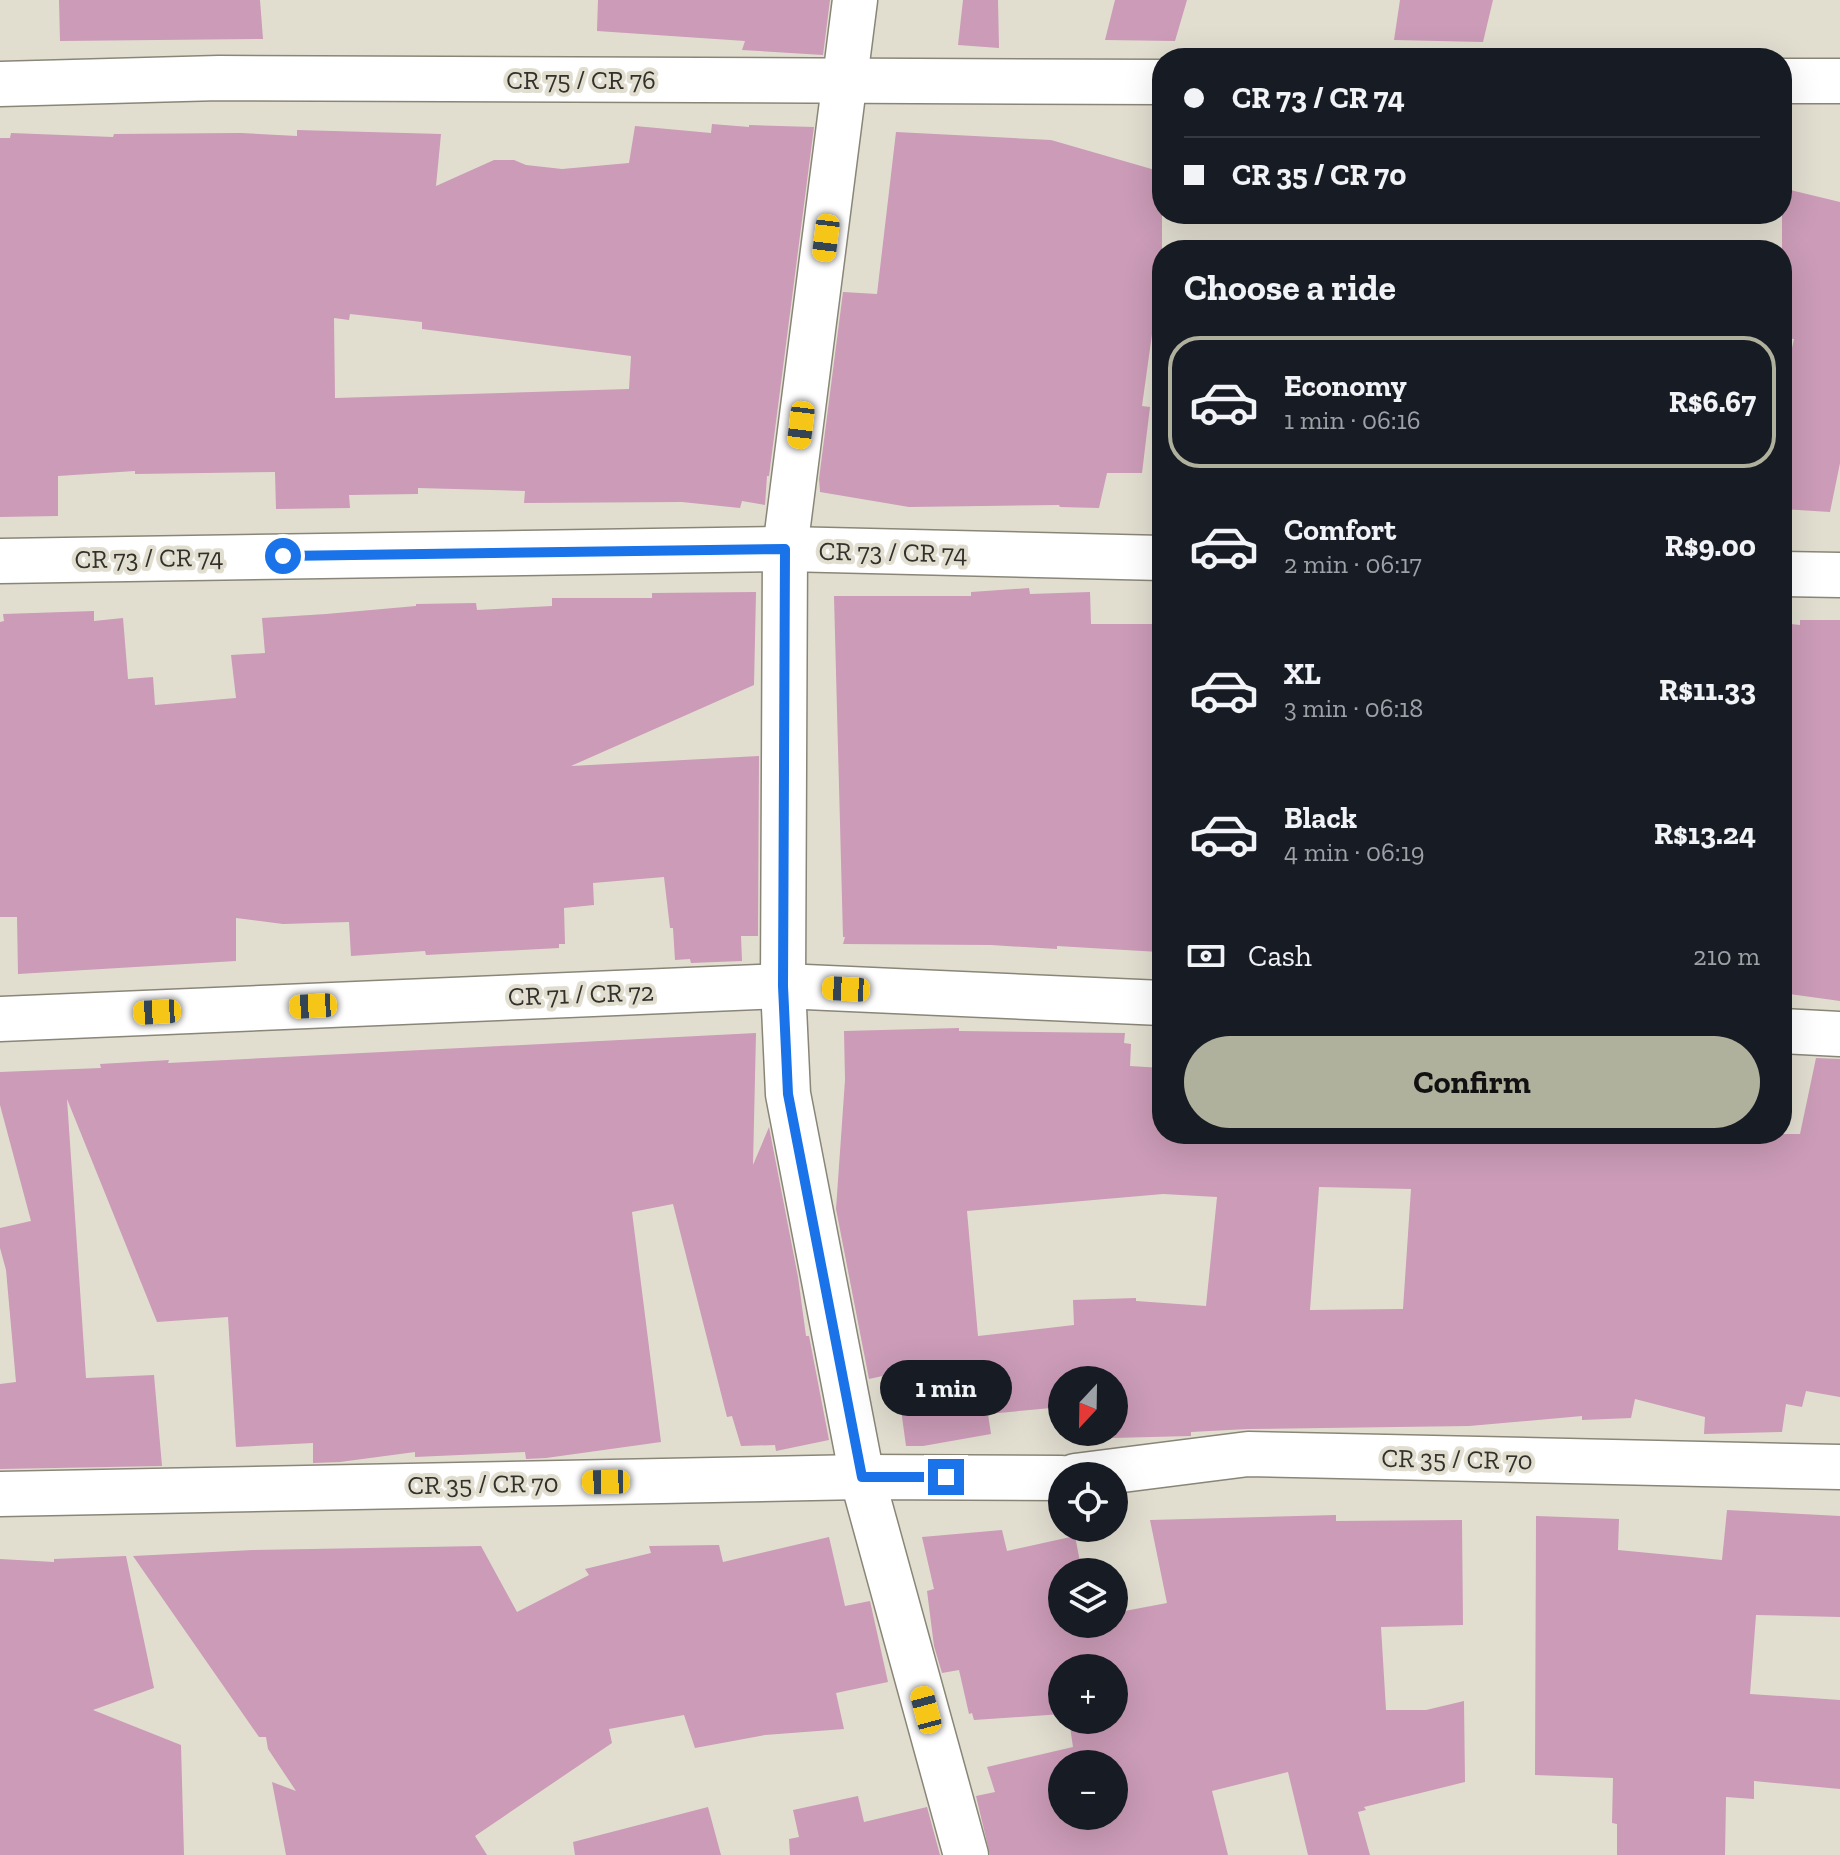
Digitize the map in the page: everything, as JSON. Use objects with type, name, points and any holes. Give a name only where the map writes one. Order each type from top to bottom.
[{"type":"street","points":[[855,0],[785,549],[783,986],[788,1094],[862,1477],[966,1855]]},
{"type":"street","name":"CR 75 / CR 76","points":[[0,84],[219,78],[1152,82]]},
{"type":"street","points":[[1792,81],[1840,81]]},
{"type":"street","name":"CR 73 / CR 74","points":[[0,561],[785,549],[1152,558]]},
{"type":"street","points":[[1792,574],[1840,575]]},
{"type":"street","name":"CR 71 / CR 72","points":[[0,1019],[783,986],[1152,1003]]},
{"type":"street","points":[[1792,1032],[1840,1034]]},
{"type":"street","name":"CR 35 / CR 70","points":[[1128,1469],[1248,1454],[1840,1467]]},
{"type":"street","name":"CR 35 / CR 70","points":[[0,1494],[862,1477],[1048,1478]]},
{"type":"building","points":[[59,0],[260,0],[263,39],[60,41]]},
{"type":"building","points":[[598,0],[830,0],[823,55],[742,50],[745,41],[597,31]]},
{"type":"building","points":[[963,0],[998,0],[999,48],[958,45]]},
{"type":"building","points":[[1115,0],[1187,0],[1175,41],[1105,40]]},
{"type":"building","points":[[1400,0],[1493,0],[1483,42],[1394,40]]},
{"type":"building","points":[[712,124],[814,127],[765,505],[742,501],[740,508],[682,502],[524,503],[525,491],[418,488],[418,494],[349,495],[350,508],[276,509],[275,472],[135,474],[135,471],[58,476],[58,516],[0,517],[0,138],[10,138],[11,133],[113,137],[114,134],[241,133],[297,136],[297,130],[441,134],[436,186],[494,160],[514,160],[526,165],[562,169],[629,163],[635,126],[711,133]],"holes":[[[350,314],[422,322],[422,329],[631,356],[629,389],[335,398],[334,318],[349,320]]]},
{"type":"building","points":[[896,132],[1051,140],[1152,169],[1152,224],[1162,224],[1162,240],[1152,240],[1152,334],[1142,406],[1150,407],[1142,473],[1107,473],[1099,508],[1059,505],[909,507],[820,492],[819,479],[843,292],[877,294]]},
{"type":"building","points":[[1792,190],[1840,202],[1840,463],[1830,512],[1792,510],[1792,240],[1782,240],[1782,224],[1792,224]]},
{"type":"building","points":[[1029,588],[1030,594],[1090,592],[1091,624],[1152,624],[1152,952],[1057,946],[1057,949],[991,945],[843,944],[834,596],[971,596],[971,592]]},
{"type":"building","points":[[756,592],[754,685],[571,766],[759,756],[758,936],[741,936],[742,961],[691,963],[690,959],[675,960],[664,877],[593,883],[594,905],[564,908],[565,944],[559,944],[559,948],[351,956],[349,922],[283,924],[236,918],[236,961],[18,974],[17,917],[0,917],[0,622],[4,621],[3,614],[94,611],[94,621],[123,618],[128,679],[153,677],[155,705],[236,698],[231,655],[265,653],[262,618],[416,604],[476,603],[477,610],[552,606],[552,598],[652,598],[652,593]]},
{"type":"building","points":[[1800,620],[1840,620],[1840,1001],[1792,994],[1792,624],[1800,625]]},
{"type":"building","points":[[959,1028],[959,1031],[1125,1033],[1124,1043],[1131,1044],[1130,1066],[1152,1067],[1152,1144],[1792,1144],[1792,1134],[1800,1134],[1816,1058],[1840,1059],[1840,1397],[1806,1391],[1802,1407],[1786,1404],[1782,1432],[1704,1434],[1705,1417],[1635,1399],[1631,1418],[1582,1420],[1582,1416],[1469,1426],[1248,1429],[1191,1432],[1191,1436],[1128,1438],[1128,1366],[1048,1366],[1048,1408],[988,1414],[991,1434],[906,1446],[896,1373],[869,1379],[836,1209],[845,1080],[844,1031]],"holes":[[[1319,1187],[1411,1189],[1403,1309],[1310,1310]],[[1163,1194],[1217,1197],[1206,1306],[1136,1301],[1136,1298],[1073,1300],[1074,1325],[978,1336],[967,1211]]]},
{"type":"building","points":[[756,1033],[753,1165],[769,1127],[798,1277],[806,1336],[809,1336],[829,1440],[776,1451],[775,1445],[741,1446],[732,1416],[727,1417],[673,1204],[632,1212],[661,1442],[546,1458],[526,1459],[525,1452],[415,1457],[415,1452],[313,1463],[313,1443],[236,1447],[228,1317],[157,1322],[67,1099],[86,1378],[154,1375],[162,1466],[0,1469],[0,1384],[16,1382],[0,1228],[31,1221],[0,1105],[0,1072],[101,1068],[100,1064],[169,1060],[168,1063]]},
{"type":"building","points":[[1727,1510],[1840,1516],[1840,1617],[1756,1615],[1750,1694],[1840,1700],[1840,1789],[1754,1781],[1754,1799],[1726,1797],[1725,1855],[1617,1855],[1617,1824],[1612,1823],[1613,1778],[1535,1775],[1536,1516],[1619,1519],[1618,1550],[1722,1560]]},
{"type":"building","points":[[1336,1515],[1336,1521],[1462,1520],[1463,1625],[1381,1627],[1386,1710],[1426,1710],[1464,1701],[1465,1782],[1364,1807],[1366,1810],[1358,1812],[1370,1855],[1308,1855],[1288,1772],[1212,1791],[1228,1855],[990,1855],[976,1796],[995,1792],[987,1767],[1048,1753],[1048,1830],[1128,1830],[1128,1750],[1060,1750],[1073,1747],[1071,1734],[1128,1734],[1128,1654],[1048,1654],[1048,1715],[974,1720],[972,1713],[969,1714],[959,1670],[942,1673],[934,1646],[927,1591],[934,1589],[922,1537],[1002,1530],[1007,1551],[1048,1542],[1076,1542],[1079,1558],[1048,1558],[1048,1638],[1128,1638],[1128,1610],[1167,1603],[1150,1520]]},
{"type":"building","points":[[829,1537],[845,1606],[870,1601],[888,1682],[836,1693],[844,1729],[765,1735],[695,1748],[684,1715],[609,1729],[612,1743],[475,1836],[487,1855],[286,1855],[272,1782],[296,1791],[268,1749],[266,1737],[259,1737],[133,1556],[253,1550],[481,1546],[517,1612],[589,1575],[585,1569],[651,1553],[649,1546],[719,1545],[723,1562]]},
{"type":"building","points":[[126,1556],[154,1688],[93,1710],[181,1745],[184,1855],[0,1855],[0,1559],[54,1562],[54,1559]]},
{"type":"building","points":[[858,1796],[864,1822],[927,1807],[940,1855],[790,1855],[789,1839],[799,1837],[793,1810]]},
{"type":"building","points":[[708,1807],[721,1855],[575,1855],[573,1842]]},
{"type":"route","points":[[283,556],[785,549],[783,986],[788,1094],[862,1477],[946,1477]]}]
